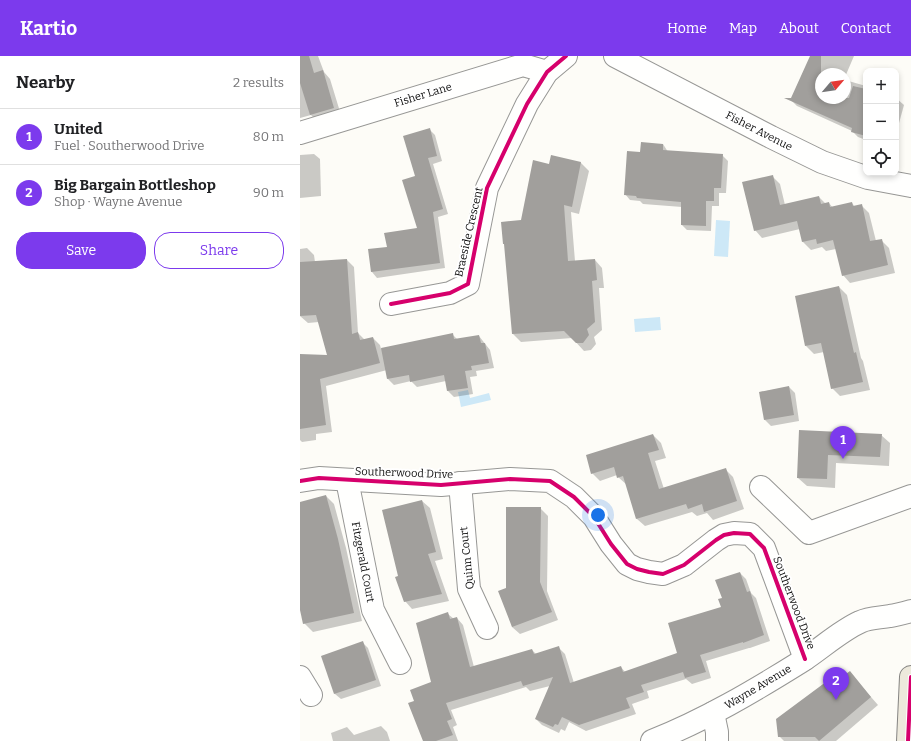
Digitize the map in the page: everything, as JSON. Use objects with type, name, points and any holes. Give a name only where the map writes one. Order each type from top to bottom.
[{"type":"main road","points":[[908,741],[911,677]]},
{"type":"street","name":"Braeside Crescent","points":[[391,304],[450,293],[468,284],[487,188],[527,104],[547,72],[566,56]]},
{"type":"street","name":"Fisher Avenue","points":[[615,56],[822,162],[868,178],[911,186]]},
{"type":"street","name":"Fisher Lane","points":[[300,133],[523,65],[547,72]]},
{"type":"street","name":"Southerwood Drive","points":[[300,481],[319,478],[442,485],[510,479],[550,481],[574,497],[594,517],[627,564],[637,569],[663,574],[684,565],[716,540],[724,536],[734,533],[750,534],[764,548],[806,659]]},
{"type":"street","name":"Fitzgerald Court","points":[[347,480],[373,610],[400,663]]},
{"type":"street","name":"Quinn Court","points":[[460,483],[469,589],[487,628]]},
{"type":"street","points":[[761,487],[809,533],[911,496]]},
{"type":"street","name":"Wayne Avenue","points":[[652,741],[678,731],[713,714],[765,684],[806,659],[853,625],[862,621],[911,611]]},
{"type":"street","name":"Wayne Avenue","points":[[713,714],[717,732],[716,741]]},
{"type":"water","points":[[716,220],[730,221],[728,257],[714,256]]},
{"type":"water","points":[[660,317],[661,330],[635,332],[634,319]]},
{"type":"water","points":[[468,390],[470,398],[489,393],[491,400],[461,407],[458,392]]},
{"type":"building","points":[[300,56],[309,56],[314,73],[323,70],[334,108],[310,115],[300,83]]},
{"type":"building","points":[[810,56],[821,56],[821,68],[815,68],[815,104],[851,104],[851,92],[853,86],[863,88],[863,135],[851,132],[852,128],[784,98],[791,98]]},
{"type":"building","points":[[430,128],[437,156],[428,158],[443,209],[433,212],[440,263],[371,272],[368,249],[387,247],[384,233],[417,228],[402,180],[415,176],[403,136]]},
{"type":"building","points":[[641,142],[663,144],[663,150],[723,154],[721,188],[714,188],[714,201],[706,201],[706,226],[681,225],[681,202],[637,198],[636,196],[624,195],[627,151],[640,152]]},
{"type":"building","points":[[551,155],[581,162],[572,207],[564,205],[568,261],[595,259],[597,280],[592,281],[595,322],[587,329],[589,335],[583,343],[576,343],[564,331],[512,334],[501,222],[521,220],[533,160],[549,164]]},
{"type":"building","points":[[773,175],[780,205],[819,196],[821,204],[829,202],[830,207],[852,202],[853,206],[862,204],[870,241],[882,239],[888,265],[842,276],[833,240],[817,244],[816,239],[802,242],[797,221],[754,231],[742,182]]},
{"type":"building","points":[[347,259],[352,334],[358,332],[360,340],[373,337],[380,363],[320,379],[326,425],[300,429],[300,354],[327,355],[316,315],[300,316],[300,262]]},
{"type":"building","points":[[839,286],[854,353],[856,352],[863,382],[831,389],[821,343],[805,346],[795,296]]},
{"type":"building","points":[[453,333],[454,339],[479,335],[481,343],[485,343],[489,363],[471,366],[472,370],[465,371],[468,388],[447,391],[444,375],[410,382],[409,375],[387,379],[381,348]]},
{"type":"building","points":[[789,386],[794,415],[764,420],[759,392]]},
{"type":"building","points":[[799,430],[882,434],[880,457],[828,455],[827,479],[797,478]]},
{"type":"building","points":[[653,434],[659,450],[648,453],[659,489],[726,468],[737,501],[704,512],[702,504],[688,509],[686,504],[636,519],[623,476],[617,478],[614,467],[591,474],[586,455]]},
{"type":"building","points":[[326,495],[338,539],[354,613],[303,624],[300,610],[300,502]]},
{"type":"building","points":[[422,500],[436,552],[428,554],[442,594],[404,602],[395,577],[398,576],[382,510]]},
{"type":"building","points":[[506,507],[541,507],[540,582],[552,612],[512,627],[498,591],[506,588]]},
{"type":"building","points":[[740,572],[747,592],[750,591],[764,635],[743,643],[700,655],[706,672],[685,678],[683,672],[641,685],[644,692],[626,698],[630,708],[579,725],[562,717],[558,725],[555,724],[553,727],[535,719],[553,677],[523,686],[521,681],[446,703],[452,719],[447,721],[453,735],[436,741],[423,741],[408,703],[414,701],[410,690],[431,682],[416,623],[448,612],[450,619],[457,617],[470,667],[532,649],[534,654],[559,646],[570,683],[621,666],[623,672],[677,653],[668,623],[721,607],[718,599],[722,598],[715,580]]},
{"type":"building","points":[[363,641],[376,680],[334,694],[321,656]]},
{"type":"building","points":[[842,670],[846,674],[850,671],[871,697],[819,741],[815,737],[778,737],[776,719]]},
{"type":"cycle path","points":[[391,304],[450,293],[468,284],[487,188],[527,104],[547,72],[566,56]]},
{"type":"cycle path","points":[[300,481],[319,478],[441,485],[510,479],[550,481],[574,497],[594,517],[611,544],[627,564],[637,569],[663,574],[684,565],[724,535],[734,533],[750,534],[764,548],[805,659]]},
{"type":"cycle path","points":[[908,741],[911,677]]},
{"type":"place","name":"United","points":[[843,459]]},
{"type":"place","name":"Big Bargain Bottleshop","points":[[836,700]]}]
